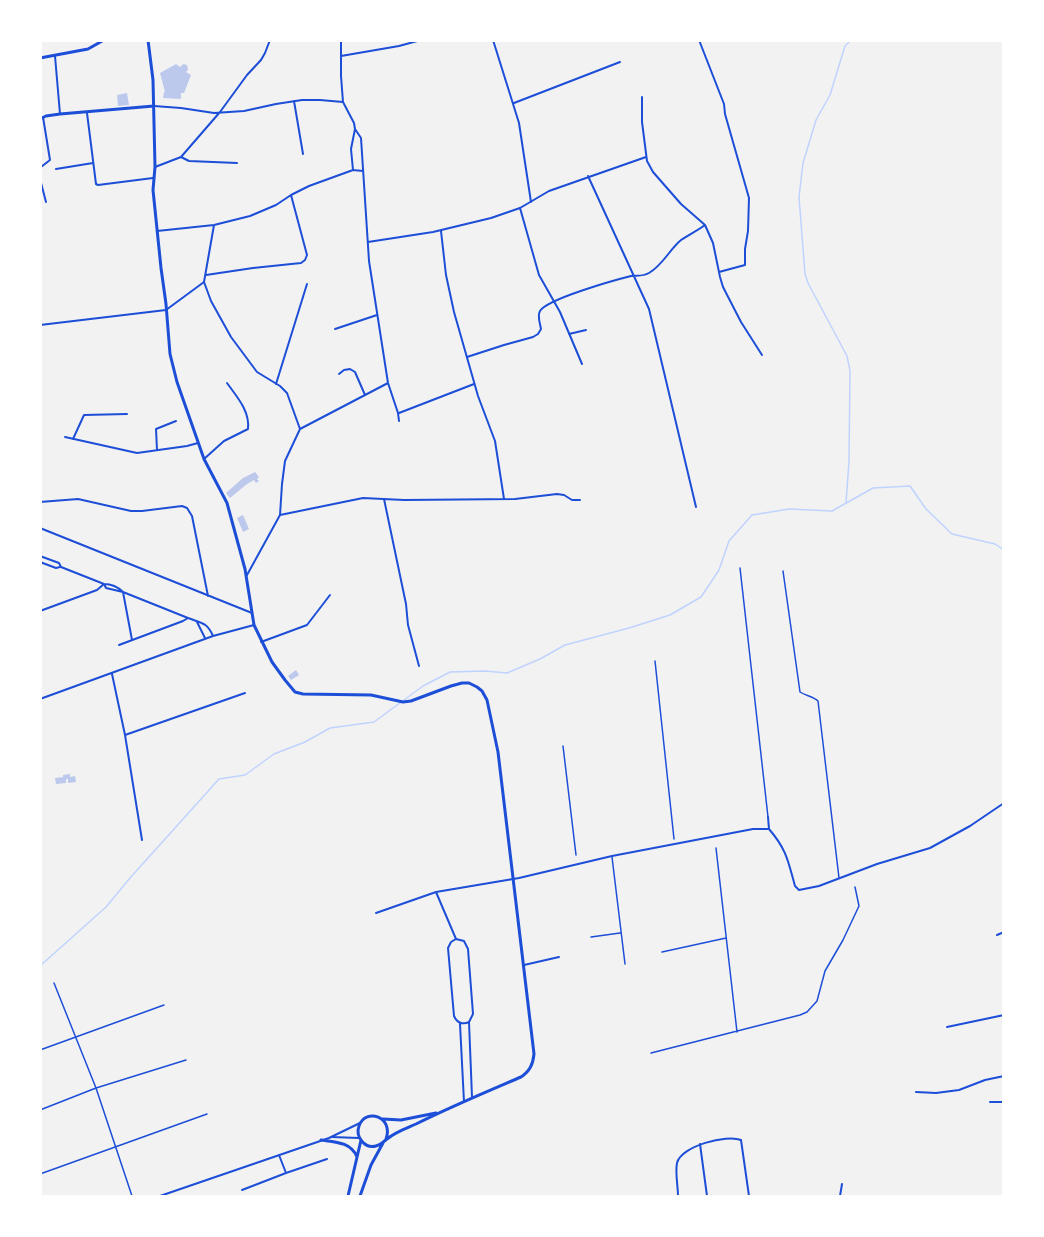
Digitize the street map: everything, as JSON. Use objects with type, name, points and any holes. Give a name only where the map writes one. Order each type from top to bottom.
[{"type":"street","points":[[40,58],[88,49],[104,40]]},
{"type":"street","points":[[148,40],[154,106],[156,167],[153,178],[170,354],[177,382],[204,459],[227,503],[246,576],[254,625],[261,642],[285,680],[295,692],[303,694],[371,695],[403,702],[451,686],[469,683],[482,691],[487,700],[498,752],[524,965],[533,1062],[527,1073],[521,1077],[418,1122],[378,1146],[366,1145],[360,1139],[330,1138]]},
{"type":"street","points":[[156,167],[182,157],[261,60],[270,40]]},
{"type":"street","points":[[341,40],[343,102],[355,129],[351,149],[353,170]]},
{"type":"street","points":[[341,57],[422,40]]},
{"type":"street","points":[[493,40],[519,123],[531,202]]},
{"type":"street","points":[[699,40],[724,104],[749,198],[746,265],[718,272]]},
{"type":"street","points":[[55,56],[60,114]]},
{"type":"street","points":[[514,103],[620,62]]},
{"type":"street","points":[[642,97],[646,157],[653,172],[665,186],[705,225],[713,243],[723,287],[731,305],[762,355]]},
{"type":"street","points":[[294,101],[303,154]]},
{"type":"street","points":[[40,169],[50,160],[42,118],[60,114],[154,106],[220,112],[244,111],[294,101],[343,102]]},
{"type":"street","points":[[87,113],[95,182],[98,185],[153,178]]},
{"type":"street","points":[[355,129],[361,138],[369,261],[377,315],[388,383],[399,421]]},
{"type":"street","points":[[182,157],[196,162],[237,163]]},
{"type":"street","points":[[368,242],[441,230],[491,218],[520,208],[549,191],[646,157]]},
{"type":"street","points":[[57,169],[93,163]]},
{"type":"street","points":[[157,231],[214,225],[250,216],[276,205],[309,186],[353,170],[363,171]]},
{"type":"street","points":[[588,176],[649,309],[696,507]]},
{"type":"street","points":[[40,179],[46,202]]},
{"type":"street","points":[[205,275],[301,263],[305,260],[307,255],[291,195]]},
{"type":"street","points":[[520,208],[540,275],[582,364]]},
{"type":"street","points":[[214,225],[204,282],[211,301],[231,337],[257,372],[287,393],[300,429]]},
{"type":"street","points":[[467,357],[533,337],[541,329],[538,314],[543,307],[553,301],[634,276],[642,276],[656,268],[680,241],[705,225]]},
{"type":"street","points":[[441,230],[446,275],[454,312],[474,384],[495,441],[504,499]]},
{"type":"street","points":[[40,325],[166,310],[204,282]]},
{"type":"street","points":[[276,384],[307,284]]},
{"type":"street","points":[[335,329],[377,315]]},
{"type":"street","points":[[569,334],[586,330]]},
{"type":"street","points":[[339,374],[350,369],[355,372],[365,395]]},
{"type":"street","points":[[204,459],[224,441],[248,429],[249,426],[245,409],[227,383]]},
{"type":"street","points":[[246,576],[280,516],[285,461],[300,429],[388,383]]},
{"type":"street","points":[[398,413],[474,384]]},
{"type":"street","points":[[73,439],[84,415],[127,414]]},
{"type":"street","points":[[157,450],[156,429],[177,421]]},
{"type":"street","points":[[65,437],[141,453],[198,443]]},
{"type":"street","points":[[280,516],[363,498],[504,499],[557,494],[572,500],[580,500]]},
{"type":"street","points":[[40,502],[78,499],[142,511],[182,506],[187,508],[192,516],[208,596]]},
{"type":"street","points":[[384,499],[406,604],[408,625],[419,666]]},
{"type":"street","points":[[40,528],[252,614]]},
{"type":"street","points":[[40,556],[59,563],[61,567]]},
{"type":"street","points":[[40,562],[56,568],[61,567],[104,585],[106,588],[123,592],[202,622],[207,625],[213,636]]},
{"type":"street","points":[[40,606],[41,611],[97,590],[104,585]]},
{"type":"street","points":[[123,592],[132,640]]},
{"type":"street","points":[[261,642],[307,625],[330,595]]},
{"type":"street","points":[[119,645],[188,618]]},
{"type":"street","points":[[197,622],[206,639]]},
{"type":"street","points":[[40,699],[213,636],[254,625]]},
{"type":"street","points":[[112,674],[125,735],[142,840]]},
{"type":"street","points":[[125,735],[245,693]]},
{"type":"street","points":[[768,817],[769,829],[781,842],[795,886],[799,890],[819,886],[877,864],[930,848],[1004,802]]},
{"type":"street","points":[[376,913],[435,892],[753,829],[769,829]]},
{"type":"street","points":[[435,892],[456,939]]},
{"type":"street","points":[[997,935],[1004,932]]},
{"type":"street","points":[[464,1102],[460,1023],[454,1016],[448,948],[456,939],[462,940],[468,946],[473,1014],[469,1022],[472,1098]]},
{"type":"street","points":[[524,965],[559,957]]},
{"type":"street","points":[[947,1027],[1004,1015]]},
{"type":"street","points":[[460,1023],[469,1022]]},
{"type":"street","points":[[916,1092],[936,1093],[959,1090],[985,1080],[1004,1076]]},
{"type":"street","points":[[990,1102],[1004,1102]]},
{"type":"street","points":[[160,1197],[330,1138],[370,1117],[392,1120],[412,1119],[452,1107]]},
{"type":"street","points":[[360,1197],[370,1166],[388,1134],[386,1123],[381,1119]]},
{"type":"street","points":[[348,1197],[360,1139],[358,1130],[360,1123]]},
{"type":"street","points":[[678,1197],[677,1161],[689,1149],[700,1144],[728,1138],[741,1140],[749,1197]]},
{"type":"street","points":[[321,1140],[350,1147],[357,1157]]},
{"type":"street","points":[[700,1144],[707,1197]]},
{"type":"street","points":[[279,1154],[286,1173]]},
{"type":"street","points":[[242,1190],[327,1159]]},
{"type":"street","points":[[840,1197],[842,1184]]},
{"type":"lane","points":[[740,568],[768,817]]},
{"type":"lane","points":[[783,572],[800,692],[818,701],[839,879]]},
{"type":"lane","points":[[655,661],[674,839]]},
{"type":"lane","points":[[563,746],[576,855]]},
{"type":"lane","points":[[716,848],[737,1032]]},
{"type":"lane","points":[[612,856],[625,964]]},
{"type":"lane","points":[[651,1053],[807,1012],[818,1001],[825,971],[859,906],[855,887]]},
{"type":"lane","points":[[591,937],[621,933]]},
{"type":"lane","points":[[662,952],[726,938]]},
{"type":"lane","points":[[54,983],[96,1088],[132,1197]]},
{"type":"lane","points":[[40,1050],[164,1005]]},
{"type":"lane","points":[[40,1110],[96,1088],[186,1060]]},
{"type":"lane","points":[[40,1174],[207,1114]]},
{"type":"building","points":[[176,64],[180,67],[183,64],[187,65],[186,72],[191,75],[184,93],[181,93],[181,99],[163,98],[165,92],[160,73]]},
{"type":"building","points":[[127,93],[129,105],[118,106],[117,95]]},
{"type":"building","points":[[255,472],[259,481],[256,483],[254,480],[247,484],[230,498],[226,493],[243,478]]},
{"type":"building","points":[[243,515],[249,529],[243,532],[237,518]]},
{"type":"building","points":[[296,670],[299,675],[291,680],[288,676]]},
{"type":"building","points":[[70,774],[70,777],[75,776],[76,782],[68,783],[66,779],[66,783],[56,784],[55,778]]},
{"type":"waterway","points":[[846,503],[850,371],[847,356],[805,274],[799,197],[803,163],[816,120],[830,95],[845,46],[851,40]]},
{"type":"waterway","points":[[40,966],[106,907],[219,779],[245,775],[274,754],[305,742],[330,728],[374,722],[423,686],[450,672],[507,673],[565,645],[670,615],[701,597],[719,570],[729,541],[752,515],[789,509],[832,511],[873,488],[910,486],[926,509],[952,534],[995,544],[1004,550]]}]
